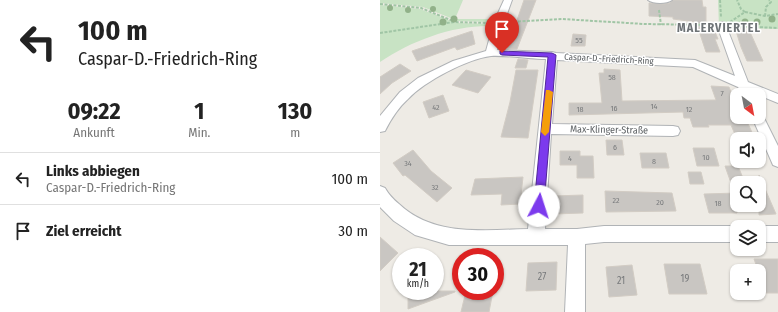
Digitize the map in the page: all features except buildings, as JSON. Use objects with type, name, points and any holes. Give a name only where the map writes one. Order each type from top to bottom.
[{"type":"street","points":[[490,53],[499,22],[508,0]]},
{"type":"street","points":[[652,0],[668,0]]},
{"type":"street","points":[[722,25],[744,88]]},
{"type":"street","name":"Caspar-D.-Friedrich-Ring","points":[[380,127],[390,111],[404,95],[422,81],[457,63],[490,53],[685,63],[705,68],[778,99]]},
{"type":"street","points":[[536,236],[552,55]]},
{"type":"street","points":[[761,124],[778,161]]},
{"type":"street","name":"Max-Klinger-Straße","points":[[545,129],[674,131]]},
{"type":"street","points":[[380,193],[383,200],[400,216],[421,229],[449,237],[577,237],[604,234],[730,234]]},
{"type":"street","points":[[766,234],[778,234]]},
{"type":"street","points":[[575,312],[577,237]]},
{"type":"path","points":[[658,0],[661,25]]},
{"type":"path","points":[[720,0],[722,25]]},
{"type":"path","points":[[737,0],[745,12],[765,16],[778,14]]},
{"type":"path","points":[[765,16],[766,7],[771,2],[769,0]]},
{"type":"path","points":[[380,4],[422,8],[454,22]]},
{"type":"path","points":[[722,25],[735,20],[745,12]]},
{"type":"path","points":[[380,34],[454,22],[569,19],[661,25],[722,25],[778,28]]},
{"type":"green space","points":[[380,0],[463,0],[455,19],[491,19],[490,22],[458,21],[423,7],[380,3]]},
{"type":"green space","points":[[718,0],[778,0],[778,29],[719,27]]},
{"type":"green space","points":[[380,5],[420,9],[457,23],[489,24],[488,26],[460,29],[432,36],[392,54],[380,62]]},
{"type":"slow traffic","points":[[545,132],[549,92]]},
{"type":"district","name":"MALERVIERTEL","points":[[719,28]]},
{"type":"route","points":[[502,53],[552,55],[539,206]]}]
